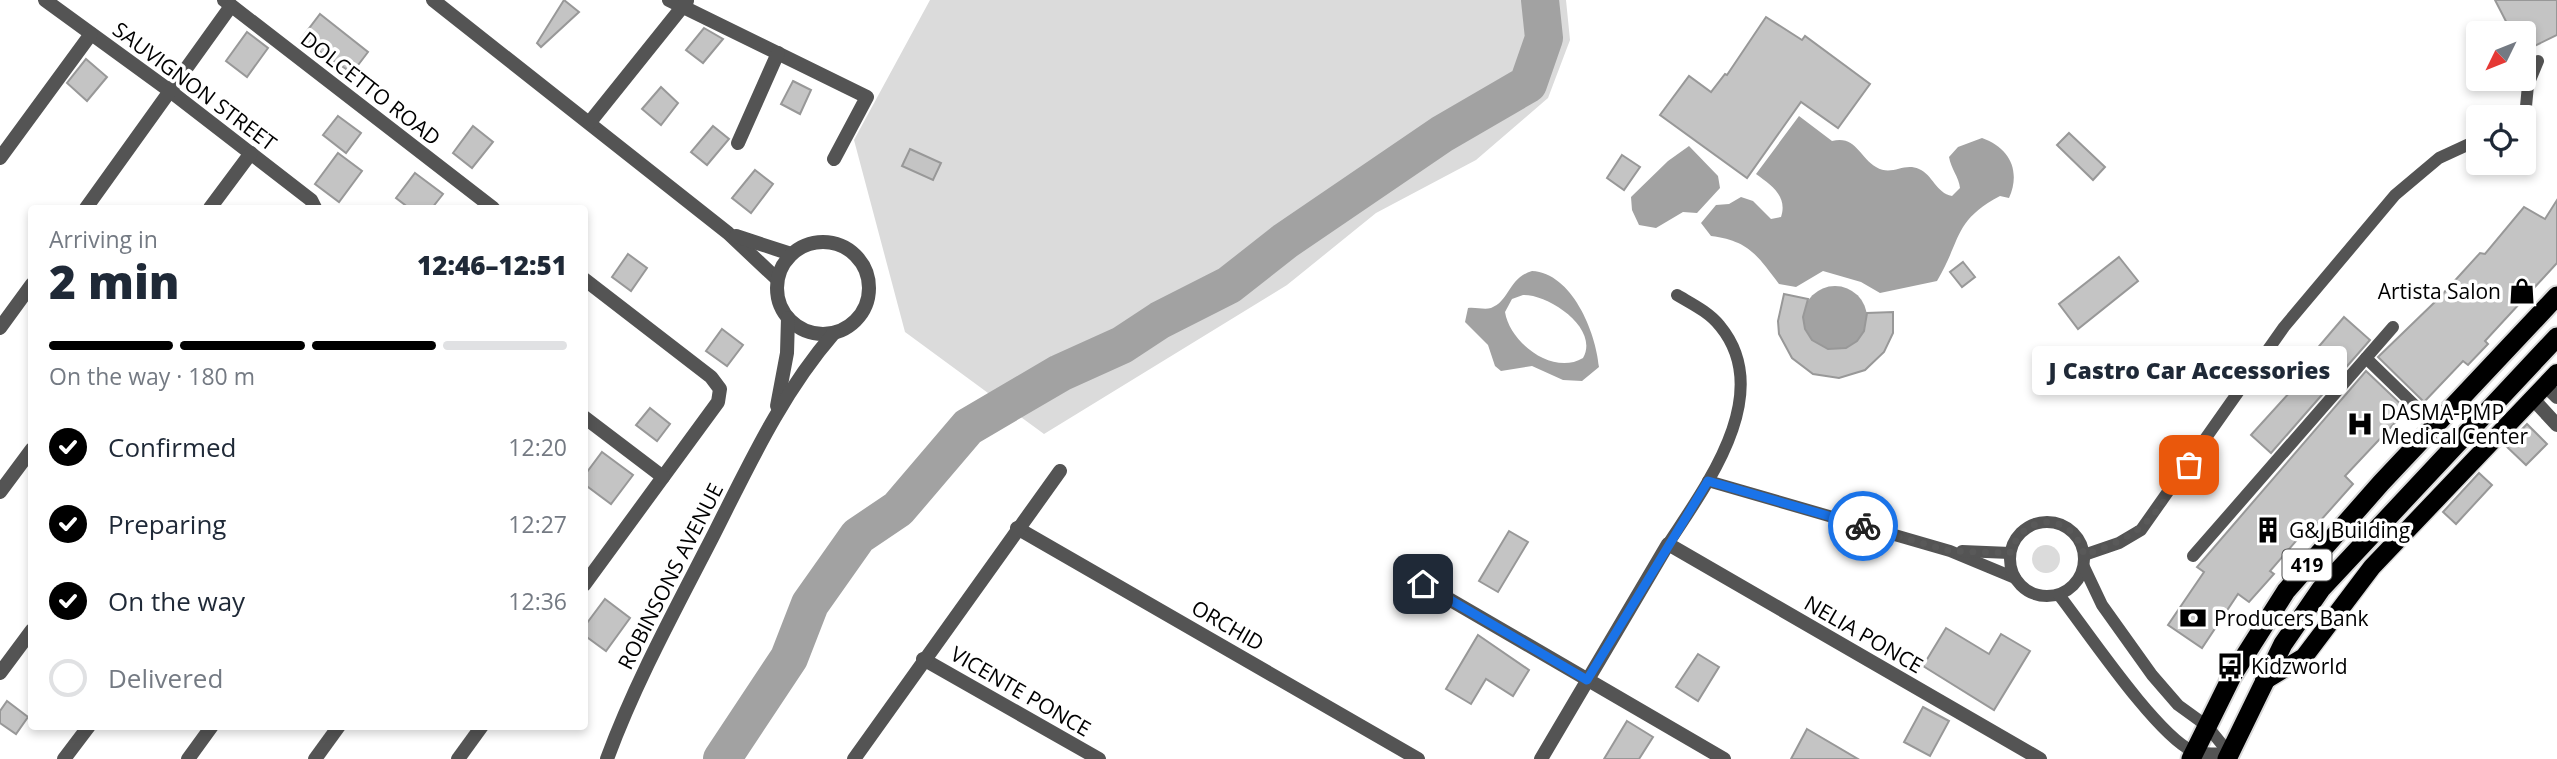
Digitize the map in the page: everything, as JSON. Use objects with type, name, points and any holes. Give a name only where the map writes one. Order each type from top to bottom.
[{"type":"highway","name":"419","points":[[2193,756],[2243,656],[2286,591],[2348,520],[2557,296]]},
{"type":"highway","name":"419","points":[[2228,756],[2264,681],[2294,627],[2339,568],[2557,337]]},
{"type":"main road","name":"419","points":[[2264,681],[2304,657],[2372,567],[2532,398],[2553,385]]},
{"type":"street","name":"SAUVIGNON STREET","points":[[45,0],[170,91],[311,200],[314,205]]},
{"type":"street","points":[[433,0],[728,233],[777,279]]},
{"type":"street","points":[[669,0],[686,4],[867,97],[834,159]]},
{"type":"street","points":[[88,205],[170,91],[228,3]]},
{"type":"street","name":"DOLCETTO ROAD","points":[[228,3],[489,205]]},
{"type":"street","points":[[590,122],[686,4]]},
{"type":"street","points":[[0,158],[91,34]]},
{"type":"street","points":[[738,142],[778,53]]},
{"type":"street","points":[[212,205],[251,153]]},
{"type":"street","points":[[728,233],[791,254]]},
{"type":"street","points":[[819,242],[834,243],[859,260],[869,289],[866,304],[859,317],[848,327],[834,333],[809,332],[788,318],[777,293],[777,279],[791,254],[819,242]]},
{"type":"street","points":[[588,282],[711,377],[720,389],[718,402],[588,580]]},
{"type":"street","points":[[0,327],[28,289]]},
{"type":"street","name":"ROBINSONS AVENUE","points":[[775,415],[787,353],[788,318]]},
{"type":"street","name":"ROBINSONS AVENUE","points":[[607,759],[661,636],[775,415],[811,360],[834,333]]},
{"type":"street","points":[[2532,398],[2557,425]]},
{"type":"street","points":[[588,420],[663,477]]},
{"type":"street","points":[[0,492],[28,454]]},
{"type":"street","points":[[854,759],[1060,471]]},
{"type":"street","name":"ORCHID","points":[[1017,528],[1418,759]]},
{"type":"street","points":[[1541,759],[1668,544]]},
{"type":"street","name":"NELIA PONCE","points":[[1668,544],[2040,759]]},
{"type":"street","points":[[1423,584],[1724,759]]},
{"type":"street","points":[[0,673],[28,635]]},
{"type":"street","name":"VICENTE PONCE","points":[[923,659],[1099,759]]},
{"type":"street","points":[[65,759],[86,730]]},
{"type":"street","points":[[188,759],[209,730]]},
{"type":"street","points":[[315,759],[336,730]]},
{"type":"street","points":[[460,758],[479,730]]},
{"type":"lane","points":[[2527,105],[2528,85],[2538,61]]},
{"type":"lane","points":[[1708,481],[1950,551],[2015,578],[2034,594],[2059,595],[2075,584],[2084,561],[2141,530],[2157,511],[2284,327],[2395,195],[2439,158],[2466,146]]},
{"type":"lane","points":[[1668,544],[1725,452],[1734,427],[1739,394],[1738,366],[1729,340],[1710,315],[1677,295]]},
{"type":"lane","points":[[2193,556],[2393,327]]},
{"type":"lane","points":[[2365,358],[2437,427]]},
{"type":"lane","points":[[2015,578],[2010,553],[2021,532],[2042,522],[2054,522],[2075,534],[2102,605],[2134,652],[2178,705],[2207,726],[2228,756]]},
{"type":"lane","points":[[1950,551],[2010,553]]},
{"type":"lane","points":[[2059,595],[2162,725],[2193,756],[2228,756]]},
{"type":"lane","points":[[2115,667],[2134,652]]},
{"type":"shaded area","points":[[930,0],[1566,0],[1570,40],[1548,98],[1476,160],[1376,213],[1287,285],[1044,434],[905,332],[854,140]]},
{"type":"shaded area","points":[[1799,116],[1832,141],[1847,141],[1852,144],[1876,167],[1887,171],[1908,167],[1919,169],[1942,191],[1952,196],[1960,188],[1949,157],[1958,147],[1982,138],[2000,148],[2010,162],[2014,179],[2009,198],[2000,196],[1985,205],[1966,223],[1937,281],[1880,293],[1861,282],[1823,271],[1796,287],[1779,284],[1751,251],[1735,242],[1711,236],[1701,223],[1716,205],[1729,204],[1741,197],[1753,201],[1771,219],[1781,217],[1783,210],[1780,197],[1756,174]]},
{"type":"shaded area","points":[[1689,146],[1718,176],[1720,188],[1697,213],[1683,212],[1656,228],[1639,225],[1632,210],[1631,197],[1668,161]]},
{"type":"shaded area","points":[[1532,271],[1546,274],[1570,293],[1579,307],[1593,338],[1599,367],[1582,381],[1563,380],[1532,366],[1501,371],[1495,366],[1488,345],[1465,322],[1468,308],[1488,309],[1497,305],[1524,274]],"holes":[[[1523,295],[1533,296],[1557,307],[1578,325],[1584,335],[1586,347],[1583,358],[1559,363],[1546,360],[1524,345],[1515,335],[1505,312],[1512,299]]]},
{"type":"shaded area","points":[[1835,286],[1853,292],[1861,300],[1867,318],[1861,336],[1853,344],[1835,350],[1817,344],[1809,336],[1803,318],[1809,300],[1817,292]]},
{"type":"shaded area","points":[[2046,545],[2056,549],[2060,559],[2056,569],[2046,573],[2036,569],[2032,559],[2036,549]]},
{"type":"building","points":[[564,0],[579,12],[541,47],[537,43]]},
{"type":"building","points":[[2495,0],[2557,0],[2557,35],[2536,45],[2536,21],[2506,21]]},
{"type":"building","points":[[320,14],[368,52],[352,73],[301,39]]},
{"type":"building","points":[[1766,17],[1802,40],[1805,36],[1870,84],[1838,128],[1801,102],[1747,178],[1660,115],[1689,76],[1711,92],[1725,74],[1727,75]]},
{"type":"building","points":[[704,28],[723,39],[703,63],[686,50]]},
{"type":"building","points":[[247,32],[268,48],[247,77],[226,61]]},
{"type":"building","points":[[86,59],[107,77],[87,101],[67,83]]},
{"type":"building","points":[[793,81],[811,90],[800,114],[781,104]]},
{"type":"building","points":[[661,87],[678,103],[661,125],[642,109]]},
{"type":"building","points":[[338,116],[361,133],[346,153],[323,135]]},
{"type":"building","points":[[473,126],[493,142],[472,168],[453,153]]},
{"type":"building","points":[[713,126],[729,139],[707,165],[691,152]]},
{"type":"building","points":[[2069,133],[2105,167],[2093,180],[2057,145]]},
{"type":"building","points":[[910,149],[941,163],[933,180],[902,166]]},
{"type":"building","points":[[338,153],[362,171],[339,202],[315,184]]},
{"type":"building","points":[[1622,155],[1640,167],[1624,190],[1607,178]]},
{"type":"building","points":[[755,170],[773,184],[751,213],[732,198]]},
{"type":"building","points":[[415,173],[443,194],[434,205],[405,205],[396,198]]},
{"type":"building","points":[[2557,200],[2557,263],[2485,341],[2488,344],[2468,365],[2463,361],[2424,402],[2378,357],[2439,298],[2480,253],[2485,254],[2524,207],[2545,219]]},
{"type":"building","points":[[628,254],[647,268],[631,291],[612,277]]},
{"type":"building","points":[[2119,257],[2138,281],[2078,329],[2059,304]]},
{"type":"building","points":[[1963,262],[1975,277],[1962,287],[1950,272]]},
{"type":"building","points":[[1784,294],[1808,299],[1803,317],[1805,329],[1812,340],[1828,349],[1846,348],[1857,341],[1864,331],[1867,313],[1893,312],[1893,333],[1884,352],[1865,370],[1839,378],[1813,374],[1792,358],[1779,334],[1778,321]]},
{"type":"building","points":[[2344,317],[2370,340],[2271,453],[2251,435],[2310,370],[2303,365]]},
{"type":"building","points":[[722,329],[743,345],[727,366],[706,351]]},
{"type":"building","points":[[2366,371],[2407,410],[2345,476],[2353,484],[2313,529],[2309,526],[2270,571],[2274,574],[2249,602],[2238,594],[2202,648],[2168,625],[2204,572],[2197,567]]},
{"type":"building","points":[[650,408],[670,424],[657,441],[636,425]]},
{"type":"building","points":[[2527,424],[2547,444],[2526,465],[2506,446]]},
{"type":"building","points":[[602,452],[633,475],[611,504],[588,487],[588,471]]},
{"type":"building","points":[[2479,473],[2492,485],[2456,524],[2443,512]]},
{"type":"building","points":[[1509,531],[1528,542],[1498,592],[1479,581]]},
{"type":"building","points":[[605,599],[630,618],[606,651],[588,638],[588,622]]},
{"type":"building","points":[[1946,628],[1989,654],[2001,634],[2030,651],[1994,710],[1923,666]]},
{"type":"building","points":[[1478,635],[1529,670],[1513,696],[1486,679],[1471,704],[1446,689]]},
{"type":"building","points":[[1698,654],[1719,667],[1698,701],[1676,687]]},
{"type":"building","points":[[7,701],[28,717],[16,734],[0,723],[0,711]]},
{"type":"building","points":[[1923,707],[1949,721],[1930,756],[1904,742]]},
{"type":"building","points":[[1627,721],[1653,737],[1639,759],[1604,759]]},
{"type":"building","points":[[1807,729],[1858,759],[1791,759]]},
{"type":"waterway","points":[[722,759],[789,658],[810,604],[858,536],[898,509],[968,427],[1060,373],[1122,345],[1160,320],[1229,285],[1285,241],[1442,134],[1528,84],[1544,38],[1540,0]]},
{"type":"way so far","points":[[1863,526],[1950,551],[2010,553],[2021,532],[2042,522],[2054,522],[2075,534],[2084,555],[2119,543],[2141,530],[2189,465]]},
{"type":"place","name":"Artista Salon","points":[[2522,291]]},
{"type":"place","name":"DASMA-PMP Medical Center","points":[[2360,424]]},
{"type":"place","name":"J Castro Car Accessories","points":[[2189,465]]},
{"type":"place","name":"G&J Building","points":[[2268,530]]},
{"type":"place","name":"Producers Bank","points":[[2193,618]]},
{"type":"place","name":"Kidzworld","points":[[2230,666]]},
{"type":"route","points":[[1423,584],[1587,680],[1708,481],[1863,526]]}]
